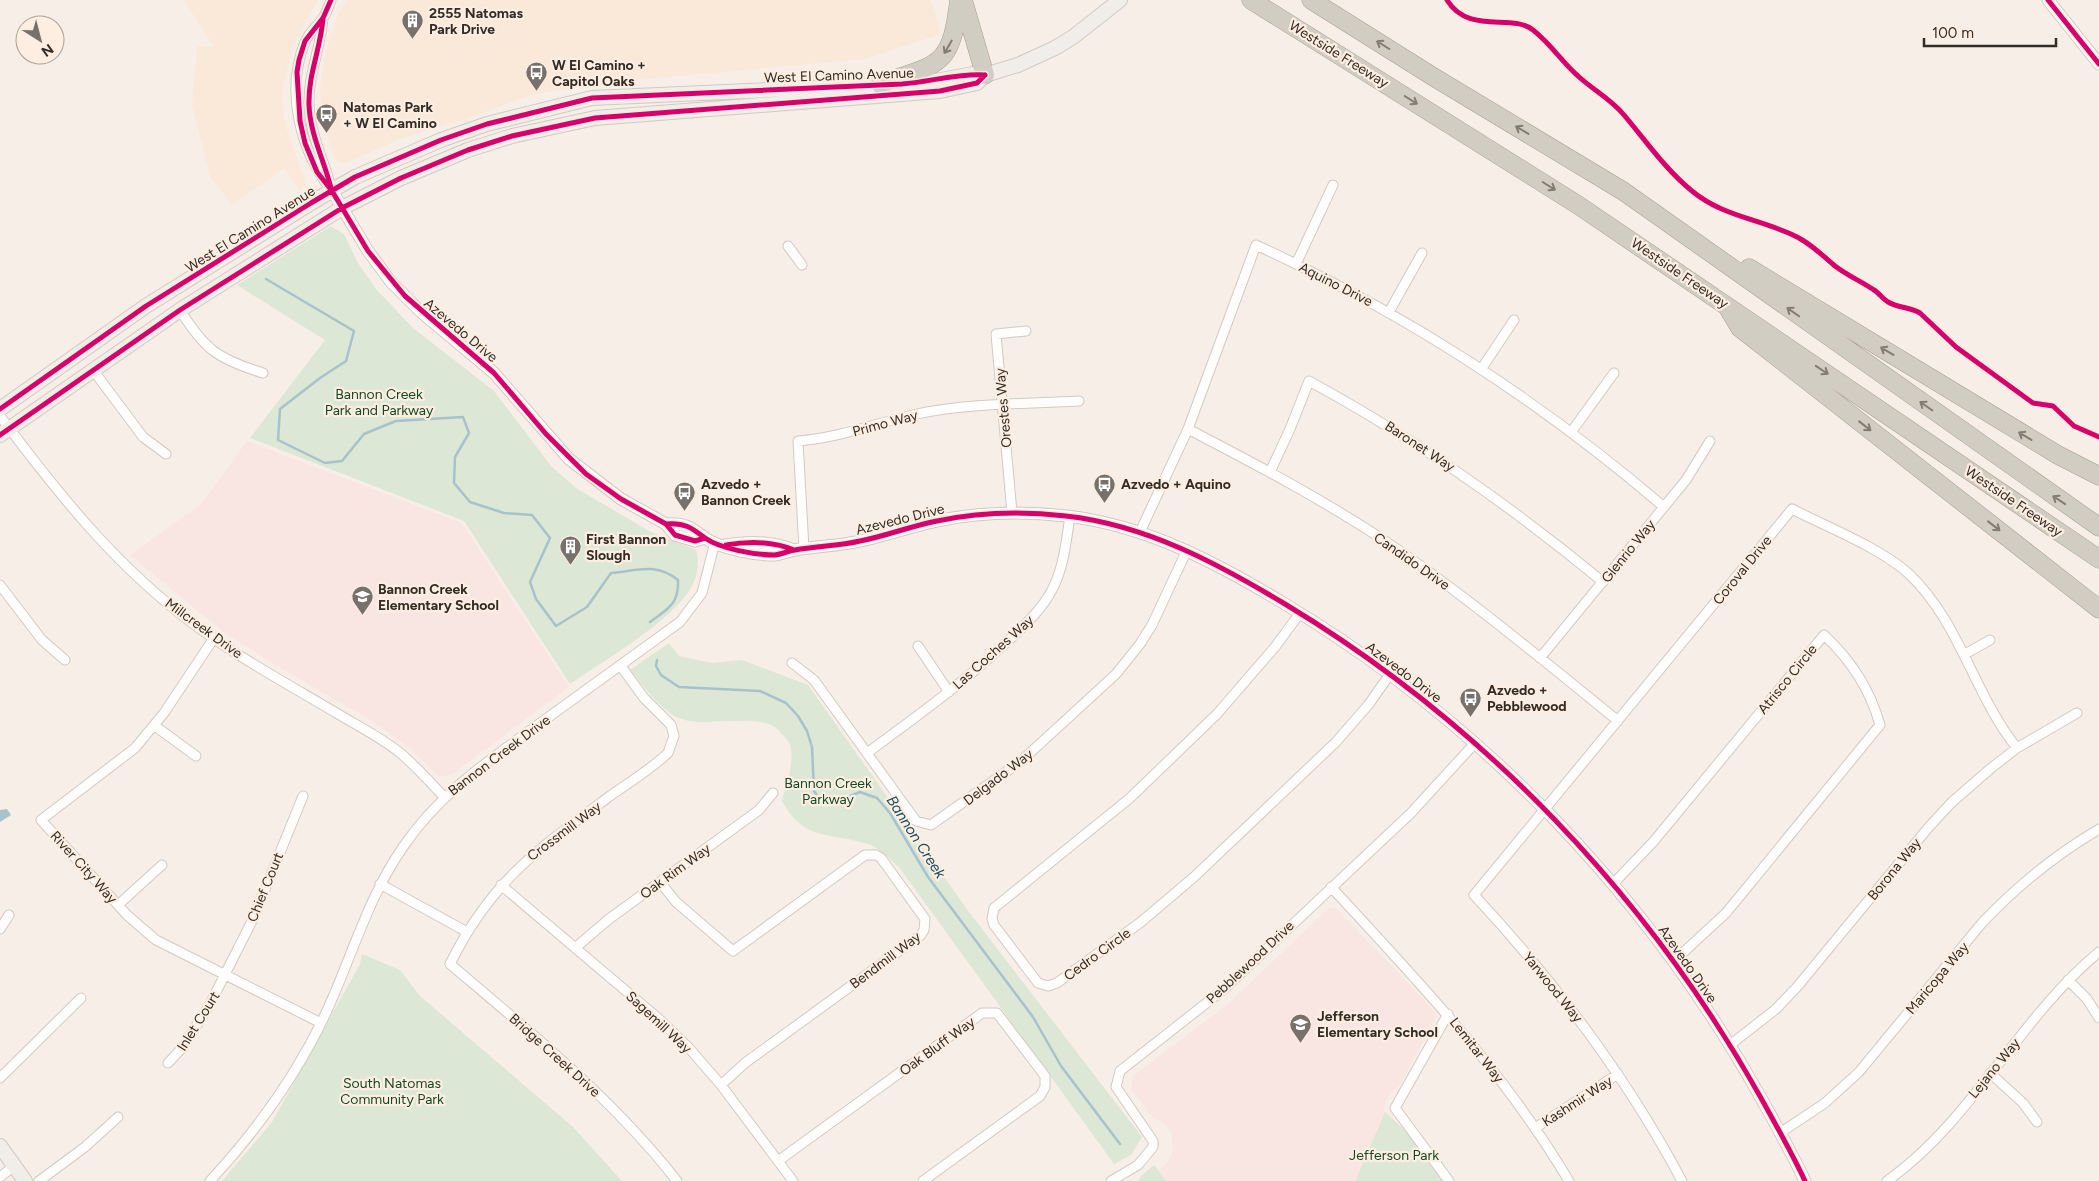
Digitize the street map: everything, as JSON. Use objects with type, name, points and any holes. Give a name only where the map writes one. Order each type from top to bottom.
[{"type":"highway","points":[[880,84],[932,66],[940,59],[948,50],[955,33],[959,0]]},
{"type":"highway","points":[[963,0],[985,75]]},
{"type":"highway","name":"Westside Freeway","points":[[1251,0],[1578,205],[2099,560]]},
{"type":"highway","name":"Westside Freeway","points":[[1312,0],[1432,76],[1623,191],[2099,528]]},
{"type":"highway","points":[[1623,191],[2058,455],[2099,476]]},
{"type":"highway","points":[[1724,303],[1740,328],[2099,609]]},
{"type":"highway","points":[[2058,455],[2099,468]]},
{"type":"highway","points":[[2046,567],[2099,601]]},
{"type":"main road","name":"West El Camino Avenue","points":[[0,409],[149,305],[332,191],[383,164],[441,140],[487,124],[592,98],[930,82],[973,74],[985,75],[1018,65],[1055,48],[1089,25],[1120,0]]},
{"type":"main road","name":"West El Camino Avenue","points":[[4,432],[180,310],[342,208],[401,178],[468,150],[554,126],[632,113],[940,91],[976,83],[985,75]]},
{"type":"main road","points":[[0,1146],[25,1181]]},
{"type":"street","points":[[331,0],[324,18],[322,34],[312,66],[309,107],[312,126],[326,166],[332,191]]},
{"type":"street","points":[[2048,0],[2099,64]]},
{"type":"street","points":[[324,18],[305,41],[297,72],[297,99],[307,149],[317,172],[332,191]]},
{"type":"street","points":[[1296,264],[1333,185]]},
{"type":"street","name":"Azevedo Drive","points":[[332,191],[368,251],[391,282],[421,312],[494,373],[569,459],[621,500],[666,524],[675,535],[695,541],[715,542],[736,550],[778,555],[799,549],[865,540],[940,520],[1012,512],[1070,516],[1140,532],[1187,550],[1300,613],[1390,674],[1475,743],[1546,810],[1613,884],[1674,961],[1730,1045],[1805,1181]]},
{"type":"street","name":"Aquino Drive","points":[[1140,532],[1188,429],[1256,245],[1389,312],[1482,368],[1572,431],[1664,507]]},
{"type":"street","points":[[788,246],[802,265]]},
{"type":"street","points":[[1389,312],[1422,253]]},
{"type":"street","points":[[180,310],[196,336],[211,351],[223,358],[263,374]]},
{"type":"street","points":[[1482,368],[1514,320]]},
{"type":"street","name":"Orestes Way","points":[[1012,512],[996,334],[1026,331]]},
{"type":"street","points":[[93,370],[143,437],[166,454]]},
{"type":"street","points":[[1572,431],[1614,373]]},
{"type":"street","name":"Baronet Way","points":[[1270,472],[1287,436],[1309,380],[1392,428],[1462,474],[1530,523],[1603,582]]},
{"type":"street","name":"Primo Way","points":[[799,549],[798,441],[840,436],[917,414],[946,409],[1080,401]]},
{"type":"street","name":"Millcreek Drive","points":[[0,416],[4,432],[92,533],[148,587],[214,638],[384,741],[414,765],[444,797]]},
{"type":"street","name":"Candido Drive","points":[[1188,429],[1270,472],[1390,544],[1466,599],[1618,721]]},
{"type":"street","name":"Glenrio Way","points":[[1540,658],[1686,480],[1710,441]]},
{"type":"street","name":"Coroval Drive","points":[[1546,810],[1792,509],[1874,550],[1907,573],[1929,597],[1965,654],[2000,726],[2017,748]]},
{"type":"street","name":"Las Coches Way","points":[[867,753],[949,692],[994,655],[1032,618],[1045,602],[1062,566],[1070,516]]},
{"type":"street","name":"Bannon Creek Drive","points":[[210,1181],[245,1141],[272,1105],[321,1023],[380,884],[403,845],[444,797],[476,770],[680,622],[692,608],[706,582],[715,542]]},
{"type":"street","name":"Delgado Way","points":[[792,663],[814,680],[916,821],[927,825],[936,823],[1020,762],[1116,674],[1140,644],[1152,625],[1187,550]]},
{"type":"street","points":[[0,585],[42,640],[65,660]]},
{"type":"street","name":"Cedro Circle","points":[[1300,613],[1275,647],[1217,714],[1130,798],[994,908],[992,919],[994,925],[1038,983],[1048,986],[1057,983],[1166,903],[1336,742],[1364,711],[1390,674]]},
{"type":"street","name":"Atrisco Circle","points":[[1613,884],[1654,841],[1824,635],[1847,659],[1858,674],[1870,697],[1880,725],[1726,913],[1674,961]]},
{"type":"street","name":"River City Way","points":[[214,638],[155,726],[119,763],[41,820],[118,905],[156,940],[224,976],[321,1023]]},
{"type":"street","points":[[1965,654],[1990,640]]},
{"type":"street","points":[[918,646],[949,692]]},
{"type":"street","name":"Crossmill Way","points":[[467,932],[501,885],[548,842],[668,753],[674,736],[671,725],[644,698],[620,665]]},
{"type":"street","name":"Borona Way","points":[[1730,1045],[1776,1009],[1797,987],[1928,828],[1952,803],[2017,748],[2077,713]]},
{"type":"street","points":[[155,726],[196,756]]},
{"type":"street","name":"Pebblewood Drive","points":[[1111,1181],[1121,1179],[1146,1158],[1152,1151],[1153,1141],[1116,1087],[1120,1071],[1223,990],[1411,814],[1475,743]]},
{"type":"street","name":"Oak Rim Way","points":[[576,948],[609,919],[759,810],[773,793]]},
{"type":"street","name":"Chief Court","points":[[224,976],[253,920],[303,796]]},
{"type":"street","name":"Yarwood Way","points":[[1546,810],[1474,894],[1547,977],[1618,1074],[1682,1181]]},
{"type":"street","name":"Maricopa Way","points":[[1780,1133],[1825,1103],[1859,1072],[1982,923],[2004,901],[2051,860],[2099,830]]},
{"type":"street","name":"Bendmill Way","points":[[660,882],[676,902],[733,951],[865,855],[876,855],[881,858],[925,919],[924,930],[921,935],[745,1063],[721,1085]]},
{"type":"street","points":[[118,905],[162,865]]},
{"type":"street","points":[[380,884],[467,932]]},
{"type":"street","name":"Sagemill Way","points":[[501,885],[660,1019],[721,1085],[793,1181]]},
{"type":"street","name":"Lemitar Way","points":[[1331,887],[1448,1014],[1536,1128],[1568,1181]]},
{"type":"street","points":[[0,929],[9,914]]},
{"type":"street","name":"Bridge Creek Drive","points":[[467,932],[450,964],[582,1077],[645,1141],[677,1181]]},
{"type":"street","name":"Lejano Way","points":[[1887,1181],[1934,1140],[2068,980],[2099,952]]},
{"type":"street","name":"Inlet Court","points":[[168,1063],[183,1047],[224,976]]},
{"type":"street","points":[[2068,980],[2087,999],[2099,1018]]},
{"type":"street","points":[[0,1078],[81,998]]},
{"type":"street","name":"Oak Bluff Way","points":[[778,1161],[982,1013],[997,1013],[1045,1076],[1046,1087],[1040,1096],[923,1181]]},
{"type":"street","points":[[1448,1014],[1395,1108],[1449,1181]]},
{"type":"street","points":[[1990,1073],[2023,1103],[2037,1122]]},
{"type":"street","name":"Kashmir Way","points":[[1536,1128],[1618,1074]]},
{"type":"street","points":[[39,1181],[85,1147],[118,1117]]},
{"type":"street","points":[[0,1177],[14,1166]]},
{"type":"shaded area","points":[[184,0],[318,0],[294,44],[283,86],[282,101],[286,127],[305,181],[305,185],[300,191],[284,168],[232,205],[210,176],[192,105],[197,46],[214,47]]},
{"type":"shaded area","points":[[347,0],[931,0],[941,34],[865,59],[612,82],[531,95],[472,117],[400,139],[344,164],[336,160],[331,149],[322,119],[320,89],[325,53],[338,14]]},
{"type":"shaded area","name":"Bannon Creek Elementary School","points":[[247,441],[462,523],[569,687],[453,774],[440,777],[407,746],[372,721],[270,662],[222,631],[130,555],[201,504]]},
{"type":"shaded area","name":"Jefferson Elementary School","points":[[1330,907],[1336,908],[1437,1016],[1401,1083],[1390,1094],[1385,1104],[1383,1117],[1355,1181],[1166,1181],[1158,1170],[1168,1162],[1173,1150],[1171,1131],[1165,1124],[1152,1117],[1131,1089],[1133,1076],[1228,1004]]},
{"type":"green space","name":"Bannon Creek Park and Parkway","points":[[331,226],[344,234],[358,263],[376,289],[413,328],[494,391],[551,466],[576,488],[649,531],[696,550],[698,567],[693,584],[676,606],[648,631],[570,684],[464,521],[250,438],[325,340],[237,285]]},
{"type":"green space","name":"Bannon Creek Parkway","points":[[669,643],[679,656],[712,663],[742,660],[808,685],[969,912],[1142,1137],[1131,1155],[1114,1164],[899,867],[872,846],[854,840],[819,833],[799,823],[790,814],[782,801],[789,773],[791,752],[789,742],[781,733],[773,726],[761,722],[704,722],[679,718],[652,697],[630,670]]},
{"type":"green space","name":"South Natomas Community Park","points":[[362,954],[400,970],[420,996],[573,1127],[622,1181],[222,1181],[272,1122],[360,964]]},
{"type":"green space","name":"Jefferson Park","points":[[1385,1112],[1406,1131],[1442,1181],[1355,1181]]},
{"type":"green space","points":[[1154,1165],[1166,1181],[1138,1181],[1141,1176]]},
{"type":"water","points":[[7,809],[11,815],[0,822],[0,810]]},
{"type":"waterway","name":"Bannon Creek","points":[[266,279],[354,331],[346,361],[320,378],[280,409],[278,440],[325,463],[342,461],[364,434],[396,421],[463,417],[469,433],[455,457],[454,483],[470,502],[504,513],[532,515],[550,538],[530,582],[536,599],[556,626],[587,607],[611,573],[654,569],[670,574],[678,580],[678,588],[677,595],[671,605],[650,622]]},
{"type":"waterway","name":"Bannon Creek","points":[[657,660],[656,666],[661,675],[679,687],[760,691],[786,703],[798,716],[807,731],[812,747],[814,791],[821,801],[830,804],[860,792],[877,798],[890,813],[928,877],[1033,1017],[1061,1066],[1120,1144]]},
{"type":"cycle path","points":[[331,0],[323,18],[305,41],[299,60],[297,72],[300,121],[305,143],[317,172],[332,191],[368,251],[405,296],[494,373],[546,434],[586,474],[621,499],[666,524],[675,535],[695,541],[705,538]]},
{"type":"cycle path","points":[[1447,0],[1456,11],[1466,17],[1490,22],[1514,23],[1524,25],[1533,30],[1578,76],[1619,109],[1656,155],[1692,191],[1728,212],[1780,230],[1804,241],[1835,266],[1874,290],[1888,302],[1920,313],[1956,347],[2033,403],[2053,406],[2074,426],[2099,437]]},
{"type":"cycle path","points":[[2048,0],[2099,64]]},
{"type":"cycle path","points":[[323,18],[310,83],[309,105],[312,126],[331,188]]},
{"type":"cycle path","points":[[0,409],[146,306],[355,177],[441,140],[487,124],[592,98],[902,84],[964,75],[985,75]]},
{"type":"cycle path","points":[[0,435],[180,310],[342,208],[401,178],[468,150],[512,136],[595,118],[940,91],[977,83],[985,75]]},
{"type":"cycle path","points":[[666,524],[687,526],[712,542],[729,548],[748,553],[775,555],[792,550],[852,543],[953,518],[985,514],[1034,513],[1066,516],[1124,528],[1180,548],[1233,574],[1285,604],[1358,651],[1427,703],[1493,760],[1555,820],[1613,885],[1667,952],[1716,1024],[1761,1098],[1805,1181]]},
{"type":"cycle path","points":[[726,545],[760,543],[794,550]]},
{"type":"place","name":"2555 Natomas Park Drive","points":[[413,40]]},
{"type":"place","name":"W El Camino + Capitol Oaks","points":[[536,92]]},
{"type":"place","name":"Natomas Park + W El Camino","points":[[327,134]]},
{"type":"place","name":"Azvedo + Aquino","points":[[1105,503]]},
{"type":"place","name":"Azvedo + Bannon Creek","points":[[685,511]]},
{"type":"place","name":"First Bannon Slough","points":[[570,566]]},
{"type":"place","name":"Bannon Creek Elementary School","points":[[362,616]]},
{"type":"place","name":"Azvedo + Pebblewood","points":[[1471,717]]},
{"type":"place","name":"Jefferson Elementary School","points":[[1301,1043]]}]
